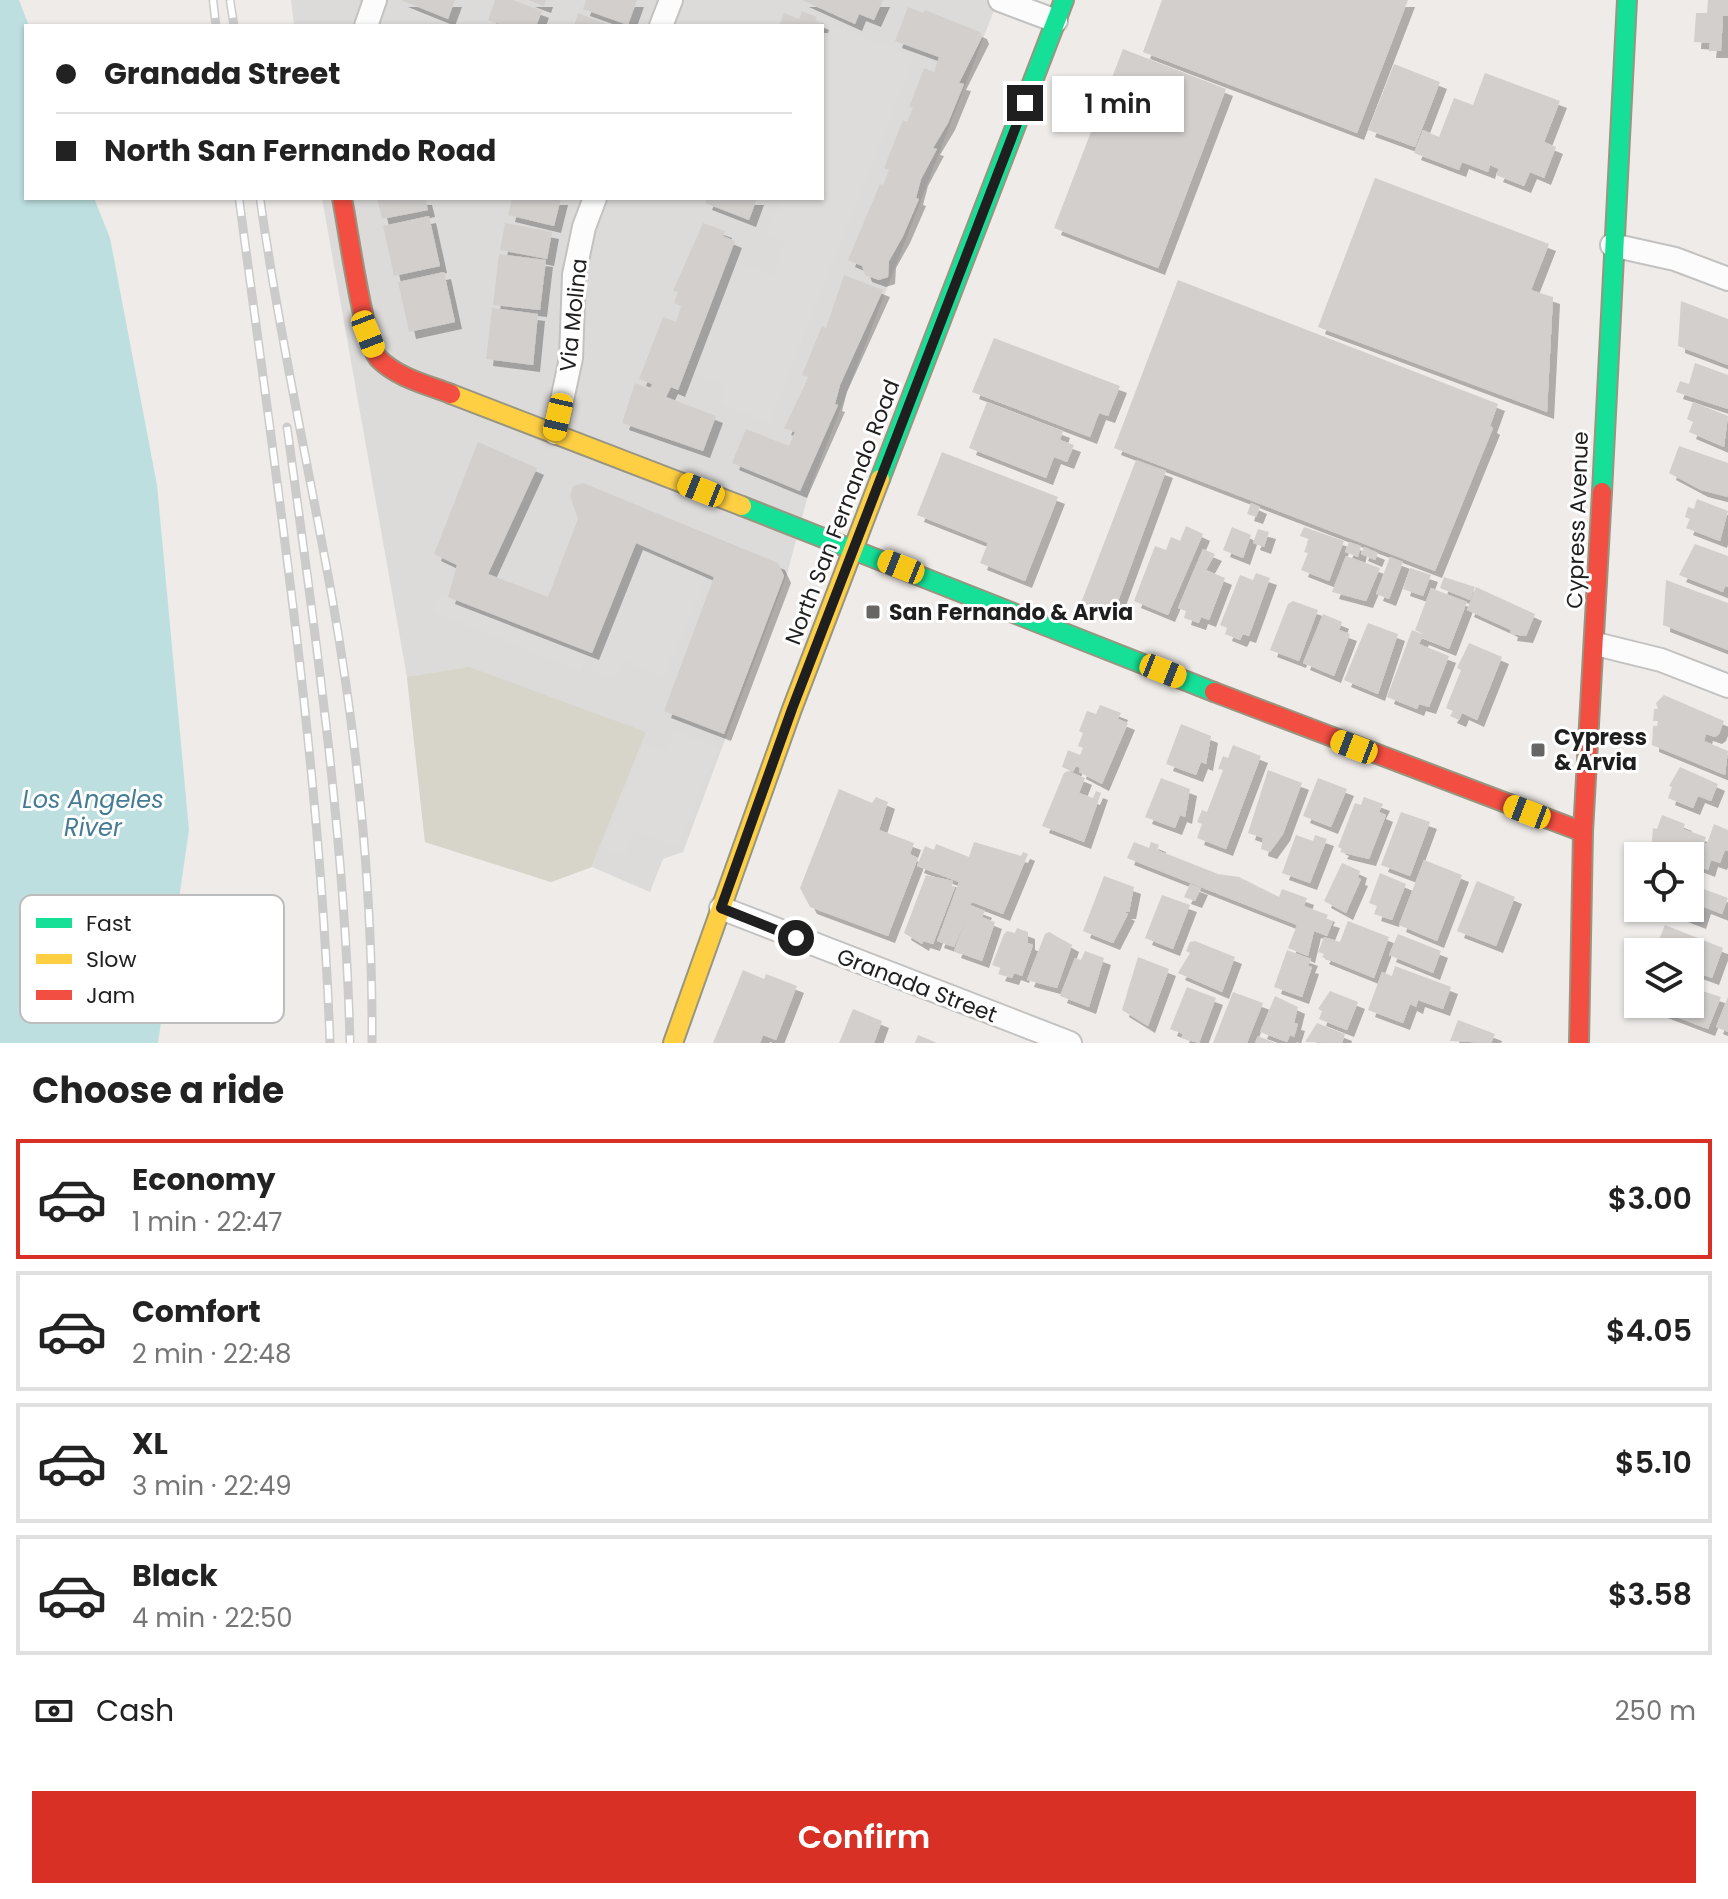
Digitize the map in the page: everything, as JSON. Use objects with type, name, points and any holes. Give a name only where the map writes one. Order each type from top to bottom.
[{"type":"street","points":[[367,24],[375,0]]},
{"type":"street","points":[[662,24],[671,0]]},
{"type":"street","points":[[1000,0],[1060,11]]},
{"type":"street","name":"Cypress Avenue","points":[[1585,1041],[1583,832],[1596,644],[1612,245],[1627,0]]},
{"type":"street","name":"North San Fernando Road","points":[[673,1043],[853,548],[1060,11]]},
{"type":"street","points":[[342,200],[368,334],[377,358],[400,374],[853,548],[1316,733],[1583,832]]},
{"type":"street","name":"Via Molina","points":[[555,433],[571,358],[574,275],[584,227],[594,200]]},
{"type":"street","points":[[1612,245],[1675,259],[1728,279]]},
{"type":"street","points":[[1596,644],[1661,660],[1728,686]]},
{"type":"street","name":"Granada Street","points":[[721,908],[1070,1043]]},
{"type":"shaded area","points":[[291,0],[998,0],[810,488],[787,574],[683,852],[663,859],[650,892],[592,867],[551,882],[425,842],[407,677],[322,200],[824,200],[824,24],[294,24]]},
{"type":"shaded area","points":[[830,24],[914,57],[769,423],[721,403],[727,387],[694,374],[737,262],[773,276],[786,242],[766,234],[780,200],[824,200],[824,40]]},
{"type":"shaded area","points":[[641,551],[706,579],[664,677],[623,660],[615,679],[591,669]]},
{"type":"shaded area","points":[[440,595],[587,654],[580,671],[433,611]]},
{"type":"shaded area","points":[[469,667],[646,732],[591,867],[551,882],[425,842],[407,677]]},
{"type":"shaded area","points":[[675,731],[718,748],[678,847],[635,830],[624,856],[601,847],[643,744],[666,753]]},
{"type":"water","name":"Los Angeles River","points":[[0,0],[19,0],[28,24],[24,24],[24,200],[95,200],[110,238],[157,485],[189,830],[180,895],[20,895],[20,1023],[161,1023],[158,1043],[0,1043]]},
{"type":"building","points":[[401,0],[455,0],[448,19]]},
{"type":"building","points":[[495,0],[513,0],[542,11],[537,24],[499,24],[488,20]]},
{"type":"building","points":[[528,0],[546,0],[544,6]]},
{"type":"building","points":[[586,0],[637,0],[628,24],[583,9]]},
{"type":"building","points":[[802,0],[883,0],[874,20],[859,14],[855,24]]},
{"type":"building","points":[[1162,0],[1408,0],[1357,133],[1143,52]]},
{"type":"building","points":[[1708,0],[1728,0],[1728,16],[1723,16],[1721,51],[1709,51],[1710,43],[1694,42],[1696,13],[1707,13]]},
{"type":"building","points":[[908,7],[923,13],[925,10],[980,32],[982,37],[959,83],[964,84],[948,123],[933,148],[937,149],[921,179],[916,198],[919,199],[889,261],[888,277],[879,280],[865,275],[862,266],[848,260],[889,170],[884,168],[903,120],[907,122],[913,108],[909,107],[924,68],[934,72],[939,57],[895,41]]},
{"type":"building","points":[[802,11],[817,17],[815,20],[822,23],[780,24],[784,13],[799,19]]},
{"type":"building","points":[[578,13],[607,24],[575,24]]},
{"type":"building","points":[[1123,49],[1226,89],[1158,268],[1054,228]]},
{"type":"building","points":[[1394,64],[1440,82],[1415,147],[1368,130]]},
{"type":"building","points":[[1485,73],[1560,101],[1544,142],[1556,147],[1544,178],[1530,172],[1524,186],[1496,175],[1499,169],[1490,165],[1488,172],[1462,162],[1459,170],[1414,153],[1423,130],[1439,137],[1454,98],[1473,105]]},
{"type":"building","points":[[1375,178],[1549,244],[1531,290],[1553,297],[1547,412],[1318,327]]},
{"type":"building","points":[[377,200],[426,200],[428,210],[382,219]]},
{"type":"building","points":[[512,200],[560,200],[554,226],[508,215]]},
{"type":"building","points":[[706,200],[756,200],[749,220],[705,203]]},
{"type":"building","points":[[429,216],[440,266],[394,276],[383,226]]},
{"type":"building","points":[[505,223],[552,232],[547,259],[500,250]]},
{"type":"building","points":[[703,223],[725,231],[723,236],[735,241],[678,390],[671,387],[666,397],[716,416],[703,451],[622,423],[635,383],[650,389],[652,384],[639,379],[663,317],[676,322],[681,306],[674,303],[678,292],[673,291]]},
{"type":"building","points":[[499,254],[546,260],[540,310],[493,305]]},
{"type":"building","points":[[444,272],[455,322],[409,332],[398,282]]},
{"type":"building","points":[[844,275],[883,290],[840,385],[835,404],[838,405],[800,491],[732,463],[746,429],[789,446],[795,432],[784,428],[808,377],[802,375],[822,326],[826,328]]},
{"type":"building","points":[[1178,280],[1498,404],[1490,426],[1493,428],[1435,571],[1114,448]]},
{"type":"building","points":[[1681,301],[1728,319],[1728,365],[1678,346]]},
{"type":"building","points":[[492,308],[538,314],[533,365],[486,359]]},
{"type":"building","points":[[994,338],[1120,386],[1108,416],[1099,413],[1090,437],[972,392]]},
{"type":"building","points":[[1695,363],[1728,375],[1728,409],[1676,392],[1680,381],[1689,384]]},
{"type":"building","points":[[987,402],[1063,431],[1060,440],[1074,445],[1067,462],[1054,457],[1046,478],[969,448]]},
{"type":"building","points":[[1693,402],[1728,416],[1724,447],[1689,432],[1693,422],[1687,419]]},
{"type":"building","points":[[478,442],[537,468],[488,574],[548,597],[578,519],[570,496],[573,486],[583,483],[778,563],[784,576],[724,734],[664,711],[714,577],[636,543],[592,653],[448,597],[457,565],[434,554]]},
{"type":"building","points":[[1679,446],[1728,463],[1728,497],[1701,490],[1669,473]]},
{"type":"building","points":[[942,452],[1058,497],[1025,581],[980,563],[988,543],[917,515]]},
{"type":"building","points":[[1136,460],[1166,471],[1113,615],[1081,603]]},
{"type":"building","points":[[1697,499],[1728,511],[1720,541],[1686,528],[1690,519],[1685,517],[1688,507],[1694,509]]},
{"type":"building","points":[[1251,503],[1260,507],[1256,517],[1247,514]]},
{"type":"building","points":[[1186,526],[1203,534],[1168,615],[1134,601],[1155,546],[1166,550],[1171,537],[1180,541]]},
{"type":"building","points":[[1232,527],[1251,535],[1243,558],[1223,550]]},
{"type":"building","points":[[1304,527],[1344,541],[1329,581],[1301,570],[1308,553],[1304,552],[1309,539],[1300,536]]},
{"type":"building","points":[[1258,529],[1269,532],[1264,547],[1253,543]]},
{"type":"building","points":[[1349,542],[1361,546],[1358,557],[1345,552]]},
{"type":"building","points":[[1695,544],[1728,556],[1728,587],[1725,586],[1723,592],[1679,575]]},
{"type":"building","points":[[1364,547],[1378,553],[1375,560],[1361,554]]},
{"type":"building","points":[[1203,549],[1215,554],[1206,570],[1225,578],[1209,620],[1201,617],[1199,623],[1184,618],[1186,611],[1178,608]]},
{"type":"building","points":[[1346,556],[1380,568],[1366,601],[1332,592]]},
{"type":"building","points":[[1390,557],[1403,562],[1389,599],[1376,594]]},
{"type":"building","points":[[1410,568],[1431,575],[1423,596],[1403,589]]},
{"type":"building","points":[[1256,573],[1270,578],[1249,636],[1243,634],[1240,640],[1225,634],[1227,628],[1220,625],[1240,575],[1253,580]]},
{"type":"building","points":[[1444,577],[1475,587],[1470,600],[1440,588]]},
{"type":"building","points":[[1666,580],[1728,603],[1728,650],[1663,625]]},
{"type":"building","points":[[1476,587],[1535,614],[1526,636],[1510,634],[1511,630],[1467,610]]},
{"type":"building","points":[[1431,588],[1467,602],[1449,649],[1422,638],[1419,644],[1449,656],[1429,707],[1419,704],[1417,709],[1387,697],[1412,630],[1427,636],[1415,630]]},
{"type":"building","points":[[1293,601],[1318,610],[1299,661],[1270,650],[1288,604]]},
{"type":"building","points":[[1323,614],[1342,622],[1339,630],[1350,634],[1334,676],[1303,663]]},
{"type":"building","points":[[1368,623],[1398,634],[1378,694],[1344,680]]},
{"type":"building","points":[[1469,643],[1502,657],[1477,720],[1462,713],[1459,720],[1450,716],[1453,711],[1446,708],[1461,670],[1457,668]]},
{"type":"building","points":[[1664,695],[1724,721],[1719,734],[1715,737],[1706,734],[1704,741],[1728,751],[1725,775],[1652,745],[1653,726],[1657,726],[1658,721],[1653,721],[1654,709],[1658,709],[1656,703]]},
{"type":"building","points":[[1100,705],[1121,713],[1118,719],[1128,723],[1102,784],[1079,772],[1080,768],[1076,766],[1073,772],[1062,767],[1068,750],[1080,755],[1083,748],[1078,746],[1083,733],[1079,731],[1087,711],[1096,714]]},
{"type":"building","points":[[1181,724],[1211,736],[1206,764],[1201,762],[1196,775],[1166,764]]},
{"type":"building","points":[[1233,745],[1261,756],[1226,849],[1197,838],[1202,824],[1197,822],[1202,810],[1207,812],[1223,770],[1218,769],[1223,756],[1228,758]]},
{"type":"building","points":[[1680,767],[1718,784],[1711,801],[1698,796],[1693,808],[1668,798],[1672,787],[1669,786]]},
{"type":"building","points":[[1268,770],[1302,783],[1283,834],[1270,852],[1261,849],[1263,838],[1248,833]]},
{"type":"building","points":[[1068,771],[1085,778],[1079,793],[1093,798],[1096,791],[1101,793],[1084,842],[1042,826],[1064,773]]},
{"type":"building","points":[[1161,778],[1190,789],[1185,817],[1180,815],[1175,828],[1145,817]]},
{"type":"building","points":[[1318,778],[1347,789],[1331,827],[1303,816]]},
{"type":"building","points":[[839,789],[872,803],[876,797],[888,802],[879,830],[914,843],[910,854],[918,858],[888,936],[810,907],[800,888]]},
{"type":"building","points":[[1364,797],[1383,804],[1379,812],[1386,815],[1369,859],[1340,852],[1342,849],[1338,847],[1355,803],[1361,805]]},
{"type":"building","points":[[1401,812],[1430,822],[1410,876],[1381,865]]},
{"type":"building","points":[[1662,815],[1685,824],[1683,829],[1706,837],[1704,843],[1652,842],[1653,828],[1657,829]]},
{"type":"building","points":[[1714,824],[1728,830],[1728,851],[1725,850],[1720,863],[1711,860],[1708,870],[1704,868],[1704,843],[1707,844]]},
{"type":"building","points":[[1296,835],[1313,841],[1315,835],[1327,839],[1310,883],[1282,873]]},
{"type":"building","points":[[974,842],[1021,856],[1023,852],[1028,854],[1003,914],[972,902],[970,905],[985,911],[982,917],[995,922],[982,961],[954,951],[967,918],[954,947],[937,941],[959,882],[917,866],[925,846],[934,850],[936,844],[969,857]]},
{"type":"building","points":[[1134,842],[1149,848],[1151,842],[1159,845],[1157,850],[1218,874],[1239,877],[1279,897],[1282,889],[1307,898],[1304,906],[1328,915],[1326,919],[1333,921],[1327,936],[1314,931],[1308,956],[1288,948],[1297,925],[1127,858]]},
{"type":"building","points":[[1424,860],[1462,875],[1437,941],[1399,925]]},
{"type":"building","points":[[1342,863],[1360,871],[1358,878],[1361,879],[1346,913],[1324,901]]},
{"type":"building","points":[[1380,873],[1406,884],[1392,920],[1374,914],[1377,906],[1369,903]]},
{"type":"building","points":[[926,875],[953,881],[952,886],[955,887],[933,944],[923,941],[922,944],[904,933]]},
{"type":"building","points":[[1104,876],[1134,887],[1129,912],[1124,912],[1128,914],[1113,943],[1083,931]]},
{"type":"building","points":[[1477,881],[1515,897],[1496,946],[1457,931]]},
{"type":"building","points":[[1190,884],[1201,888],[1195,901],[1184,897]]},
{"type":"building","points":[[1704,889],[1728,898],[1722,914],[1704,907]]},
{"type":"building","points":[[1162,895],[1190,905],[1173,949],[1145,938]]},
{"type":"building","points":[[1348,921],[1389,937],[1374,978],[1322,957],[1324,954],[1318,952],[1324,937],[1340,942]]},
{"type":"building","points":[[1665,925],[1698,938],[1660,938]]},
{"type":"building","points":[[1017,928],[1028,932],[1028,943],[1033,945],[1022,976],[1014,973],[1012,978],[998,974],[1001,968],[992,965],[1004,934],[1007,931],[1015,933]]},
{"type":"building","points":[[1049,932],[1072,945],[1057,988],[1027,980],[1045,934]]},
{"type":"building","points":[[1398,934],[1441,951],[1433,973],[1389,955]]},
{"type":"building","points":[[1704,940],[1723,948],[1712,978],[1704,975]]},
{"type":"building","points":[[1195,941],[1235,957],[1222,992],[1178,973],[1190,953],[1186,951],[1190,942]]},
{"type":"building","points":[[1287,950],[1311,959],[1308,966],[1312,967],[1302,997],[1274,987]]},
{"type":"building","points":[[1085,951],[1104,958],[1089,1007],[1060,996],[1075,958],[1081,960]]},
{"type":"building","points":[[1138,957],[1169,969],[1148,1026],[1122,1010]]},
{"type":"building","points":[[1395,966],[1451,987],[1443,1009],[1418,1000],[1416,1007],[1410,1004],[1403,1023],[1368,1010],[1382,972],[1392,976]]},
{"type":"building","points":[[743,970],[764,979],[766,974],[797,986],[776,1040],[763,1035],[760,1043],[713,1043]]},
{"type":"building","points":[[1187,987],[1216,998],[1199,1043],[1181,1038],[1183,1034],[1170,1029]]},
{"type":"building","points":[[1330,991],[1358,1002],[1347,1030],[1319,1019],[1322,1011],[1318,1009]]},
{"type":"building","points":[[1233,992],[1263,1003],[1247,1043],[1213,1043]]},
{"type":"building","points":[[1704,992],[1721,997],[1708,1029],[1679,1018],[1704,1018]]},
{"type":"building","points":[[1275,996],[1298,1007],[1294,1037],[1290,1035],[1287,1042],[1260,1032]]},
{"type":"building","points":[[1728,997],[1728,1032],[1716,1027]]},
{"type":"building","points":[[853,1009],[882,1021],[874,1043],[839,1043]]},
{"type":"building","points":[[1458,1020],[1495,1034],[1491,1043],[1450,1041]]},
{"type":"building","points":[[1317,1023],[1345,1034],[1342,1043],[1305,1042]]},
{"type":"building","points":[[918,1035],[937,1043],[915,1043]]},
{"type":"building","points":[[1258,1036],[1275,1043],[1255,1043]]},
{"type":"railway","points":[[213,0],[216,24]]},
{"type":"railway","points":[[230,0],[234,24]]},
{"type":"railway","points":[[239,200],[307,725],[325,937],[330,1043]]},
{"type":"railway","points":[[260,200],[350,712],[367,878],[372,1043]]},
{"type":"railway","points":[[287,427],[335,811],[350,1043]]},
{"type":"traffic: fast","points":[[880,479],[1064,0]]},
{"type":"traffic: fast","points":[[1602,492],[1627,0]]},
{"type":"traffic: fast","points":[[742,506],[1214,692]]},
{"type":"traffic: slow","points":[[451,394],[742,506]]},
{"type":"traffic: slow","points":[[673,1043],[792,709],[880,479]]},
{"type":"traffic: jam","points":[[342,200],[362,309],[373,349],[379,359],[395,371],[451,394]]},
{"type":"traffic: jam","points":[[1579,1043],[1583,832],[1602,492]]},
{"type":"traffic: jam","points":[[1214,692],[1583,832]]},
{"type":"place","name":"San Fernando & Arvia","points":[[873,612]]},
{"type":"place","name":"Cypress & Arvia","points":[[1538,750]]},
{"type":"route","points":[[796,938],[721,908],[792,709],[1025,103]]}]
